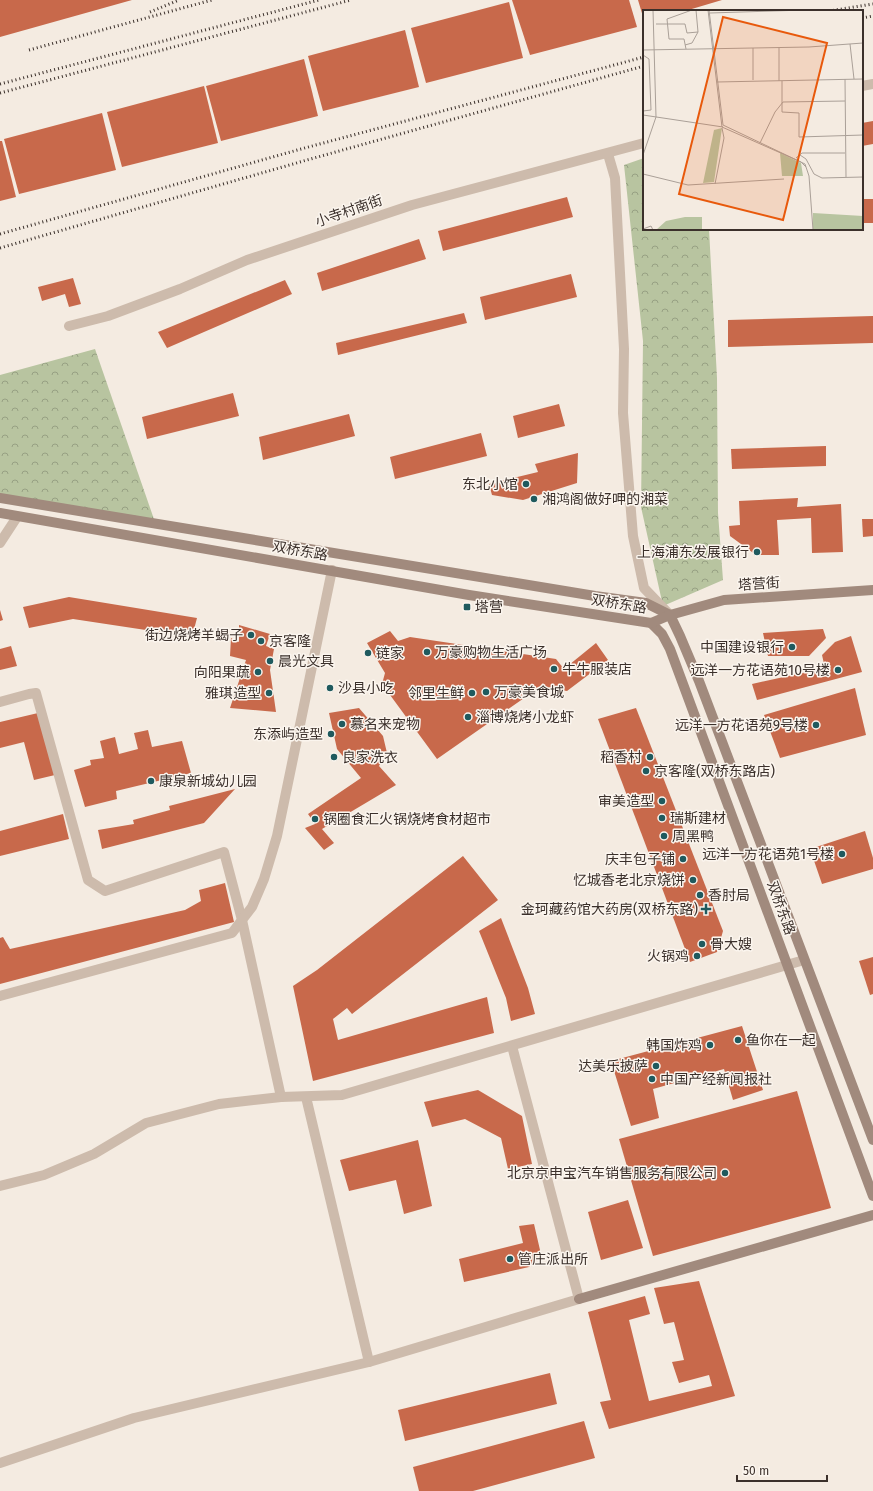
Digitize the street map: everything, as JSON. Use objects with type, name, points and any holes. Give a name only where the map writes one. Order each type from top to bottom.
[{"type":"street","points":[[863,86],[873,84]]},
{"type":"street","name":"小寺村南街","points":[[69,326],[108,316],[180,289],[248,260],[412,205],[608,154],[643,143]]},
{"type":"street","points":[[608,154],[615,178],[624,349],[623,413],[633,536],[644,588],[670,615]]},
{"type":"street","name":"双桥东路","points":[[0,498],[588,595],[646,603],[670,615],[699,681],[873,1140]]},
{"type":"street","name":"双桥东路","points":[[0,513],[469,595],[651,623],[662,634],[670,649],[873,1196]]},
{"type":"street","points":[[0,543],[17,517]]},
{"type":"street","points":[[0,996],[232,934],[252,907],[264,879],[277,836],[332,570]]},
{"type":"street","name":"塔营街","points":[[651,623],[670,615],[724,600],[873,590]]},
{"type":"street","points":[[0,702],[36,693],[88,880],[105,891],[224,852],[242,920],[281,1097]]},
{"type":"street","points":[[0,1186],[44,1175],[94,1154],[146,1123],[219,1104],[281,1097],[342,1096],[804,960]]},
{"type":"street","points":[[512,1046],[579,1299]]},
{"type":"street","points":[[306,1097],[370,1362]]},
{"type":"street","points":[[0,1463],[134,1418],[370,1362],[579,1299],[873,1215]]},
{"type":"green space","points":[[643,158],[643,230],[709,230],[717,378],[718,513],[723,580],[663,606],[641,507],[643,341],[624,165]]},
{"type":"green space","points":[[95,349],[156,525],[0,496],[0,375]]},
{"type":"building","points":[[0,0],[132,0],[0,37]]},
{"type":"building","points":[[512,0],[629,0],[637,27],[530,55]]},
{"type":"building","points":[[638,0],[722,0],[688,10],[643,10],[643,17]]},
{"type":"building","points":[[509,2],[523,58],[426,83],[411,28]]},
{"type":"building","points":[[405,30],[419,87],[323,111],[308,56]]},
{"type":"building","points":[[304,59],[318,116],[221,141],[206,86]]},
{"type":"building","points":[[204,86],[218,143],[122,167],[107,112]]},
{"type":"building","points":[[102,113],[116,170],[19,194],[4,139]]},
{"type":"building","points":[[873,121],[873,144],[863,146],[863,123]]},
{"type":"building","points":[[0,141],[2,141],[16,197],[0,201]]},
{"type":"building","points":[[567,197],[573,217],[443,251],[438,231]]},
{"type":"building","points":[[863,199],[873,199],[873,223],[863,223]]},
{"type":"building","points":[[419,239],[426,259],[322,291],[317,273]]},
{"type":"building","points":[[571,274],[577,297],[485,320],[480,297]]},
{"type":"building","points":[[73,278],[81,304],[69,307],[65,294],[42,301],[38,287]]},
{"type":"building","points":[[285,280],[292,294],[167,348],[158,332]]},
{"type":"building","points":[[464,313],[467,323],[338,355],[336,343]]},
{"type":"building","points":[[873,316],[873,343],[728,347],[728,320]]},
{"type":"building","points":[[233,393],[239,416],[147,439],[142,417]]},
{"type":"building","points":[[559,404],[565,426],[518,438],[513,416]]},
{"type":"building","points":[[349,414],[355,436],[263,460],[259,437]]},
{"type":"building","points":[[481,433],[487,456],[395,479],[390,457]]},
{"type":"building","points":[[826,446],[826,466],[732,469],[731,449]]},
{"type":"building","points":[[578,453],[577,483],[523,500],[492,495],[489,484],[538,472],[535,464]]},
{"type":"building","points":[[798,498],[797,507],[841,504],[843,552],[812,553],[811,518],[777,520],[779,555],[756,555],[730,536],[729,526],[740,525],[739,501]]},
{"type":"building","points":[[862,519],[873,519],[873,536],[863,537]]},
{"type":"building","points":[[69,597],[197,618],[192,637],[73,619],[29,628],[23,607]]},
{"type":"building","points":[[0,610],[3,620],[0,621]]},
{"type":"building","points":[[239,625],[270,634],[266,646],[274,649],[270,670],[276,712],[230,708],[246,660],[230,656],[231,638],[239,642]]},
{"type":"building","name":"中国建设银行","points":[[823,629],[826,638],[809,656],[768,656],[763,633]]},
{"type":"building","points":[[390,631],[398,641],[410,637],[556,659],[564,669],[596,643],[608,660],[567,691],[540,687],[437,759],[382,684],[385,673],[367,643]]},
{"type":"building","name":"远洋一方花语苑10号楼","points":[[851,636],[862,672],[757,700],[752,684],[825,668],[822,655],[835,642]]},
{"type":"building","points":[[11,646],[17,666],[0,670],[0,649]]},
{"type":"building","name":"远洋一方花语苑9号楼","points":[[855,688],[866,735],[780,758],[764,715]]},
{"type":"building","points":[[359,708],[383,736],[387,753],[379,766],[396,785],[322,829],[334,843],[324,850],[305,828],[315,824],[308,814],[361,778],[337,749],[329,713]]},
{"type":"building","points":[[636,708],[723,931],[717,952],[690,962],[598,719]]},
{"type":"building","points":[[38,713],[55,775],[34,780],[24,742],[0,748],[0,722]]},
{"type":"building","points":[[148,730],[152,747],[182,741],[191,773],[116,791],[117,799],[85,807],[74,770],[91,765],[90,760],[104,758],[100,741],[115,737],[119,754],[138,749],[134,733]]},
{"type":"building","points":[[235,789],[204,823],[102,849],[98,830],[134,824],[133,820],[170,810],[169,806]]},
{"type":"building","points":[[63,814],[69,839],[0,856],[0,831]]},
{"type":"building","name":"远洋一方花语苑1号楼","points":[[865,831],[873,858],[873,869],[822,884],[810,849]]},
{"type":"building","points":[[463,856],[498,900],[352,1014],[347,1008],[333,1019],[338,1040],[487,997],[494,1033],[313,1081],[293,986],[317,970]]},
{"type":"building","points":[[225,883],[234,922],[0,984],[0,938],[3,937],[10,949],[185,910],[201,901],[199,890]]},
{"type":"building","points":[[501,918],[528,988],[535,1014],[511,1021],[506,998],[479,931]]},
{"type":"building","points":[[873,957],[873,994],[870,995],[859,961]]},
{"type":"building","name":"中国产经新闻报社","points":[[742,1026],[763,1090],[733,1100],[724,1069],[653,1089],[659,1118],[631,1126],[611,1061]]},
{"type":"building","points":[[478,1090],[522,1116],[532,1164],[508,1169],[501,1138],[465,1119],[432,1127],[424,1102]]},
{"type":"building","name":"北京京申宝汽车销售服务有限公司","points":[[797,1091],[831,1208],[653,1256],[619,1139]]},
{"type":"building","points":[[418,1140],[432,1206],[404,1214],[396,1180],[349,1191],[340,1160]]},
{"type":"building","points":[[628,1200],[643,1248],[601,1260],[588,1212]]},
{"type":"building","points":[[534,1224],[540,1250],[538,1259],[529,1267],[464,1282],[459,1259],[523,1243],[519,1226]]},
{"type":"building","points":[[699,1281],[735,1396],[609,1429],[600,1402],[611,1400],[588,1312],[645,1296],[650,1314],[629,1320],[649,1401],[712,1386],[709,1375],[679,1383],[672,1362],[684,1360],[674,1322],[664,1324],[654,1288]]},
{"type":"building","points":[[550,1373],[557,1404],[405,1441],[398,1410]]},
{"type":"building","points":[[584,1421],[595,1458],[473,1491],[419,1491],[413,1467]]},
{"type":"railway","points":[[150,12],[179,0]]},
{"type":"railway","points":[[29,50],[212,0]]},
{"type":"railway","points":[[0,84],[319,0]]},
{"type":"railway","points":[[0,93],[351,0]]},
{"type":"railway","points":[[835,10],[873,4]]},
{"type":"railway","points":[[863,18],[873,16]]},
{"type":"railway","points":[[0,234],[301,149],[643,57]]},
{"type":"railway","points":[[0,248],[643,66]]},
{"type":"place","name":"东北小馆","points":[[526,484]]},
{"type":"place","name":"湘鸿阁做好呷的湘菜","points":[[534,499]]},
{"type":"place","name":"上海浦东发展银行","points":[[757,552]]},
{"type":"place","name":"塔营","points":[[467,607]]},
{"type":"place","name":"街边烧烤羊蝎子","points":[[251,635]]},
{"type":"place","name":"京客隆","points":[[261,641]]},
{"type":"place","name":"中国建设银行","points":[[792,647]]},
{"type":"place","name":"万豪购物生活广场","points":[[427,652]]},
{"type":"place","name":"链家","points":[[368,653]]},
{"type":"place","name":"晨光文具","points":[[270,661]]},
{"type":"place","name":"牛牛服装店","points":[[554,669]]},
{"type":"place","name":"远洋一方花语苑10号楼","points":[[838,670]]},
{"type":"place","name":"向阳果蔬","points":[[258,672]]},
{"type":"place","name":"沙县小吃","points":[[330,688]]},
{"type":"place","name":"万豪美食城","points":[[486,692]]},
{"type":"place","name":"雅琪造型","points":[[269,693]]},
{"type":"place","name":"邻里生鲜","points":[[472,693]]},
{"type":"place","name":"淄博烧烤小龙虾","points":[[468,717]]},
{"type":"place","name":"慕名来宠物","points":[[342,724]]},
{"type":"place","name":"远洋一方花语苑9号楼","points":[[816,725]]},
{"type":"place","name":"东添屿造型","points":[[331,734]]},
{"type":"place","name":"良家洗衣","points":[[334,757]]},
{"type":"place","name":"稻香村","points":[[650,757]]},
{"type":"place","name":"京客隆(双桥东路店)","points":[[646,771]]},
{"type":"place","name":"康泉新城幼儿园","points":[[151,781]]},
{"type":"place","name":"审美造型","points":[[662,801]]},
{"type":"place","name":"瑞斯建材","points":[[662,818]]},
{"type":"place","name":"锅圈食汇火锅烧烤食材超市","points":[[315,819]]},
{"type":"place","name":"周黑鸭","points":[[664,836]]},
{"type":"place","name":"远洋一方花语苑1号楼","points":[[842,854]]},
{"type":"place","name":"庆丰包子铺","points":[[683,859]]},
{"type":"place","name":"忆城香老北京烧饼","points":[[693,880]]},
{"type":"place","name":"香肘局","points":[[700,895]]},
{"type":"place","name":"金珂藏药馆大药房(双桥东路)","points":[[706,909]]},
{"type":"place","name":"骨大嫂","points":[[702,944]]},
{"type":"place","name":"火锅鸡","points":[[697,956]]},
{"type":"place","name":"鱼你在一起","points":[[738,1040]]},
{"type":"place","name":"韩国炸鸡","points":[[710,1045]]},
{"type":"place","name":"达美乐披萨","points":[[656,1066]]},
{"type":"place","name":"中国产经新闻报社","points":[[652,1079]]},
{"type":"place","name":"北京京申宝汽车销售服务有限公司","points":[[725,1173]]},
{"type":"place","name":"管庄派出所","points":[[510,1259]]}]
